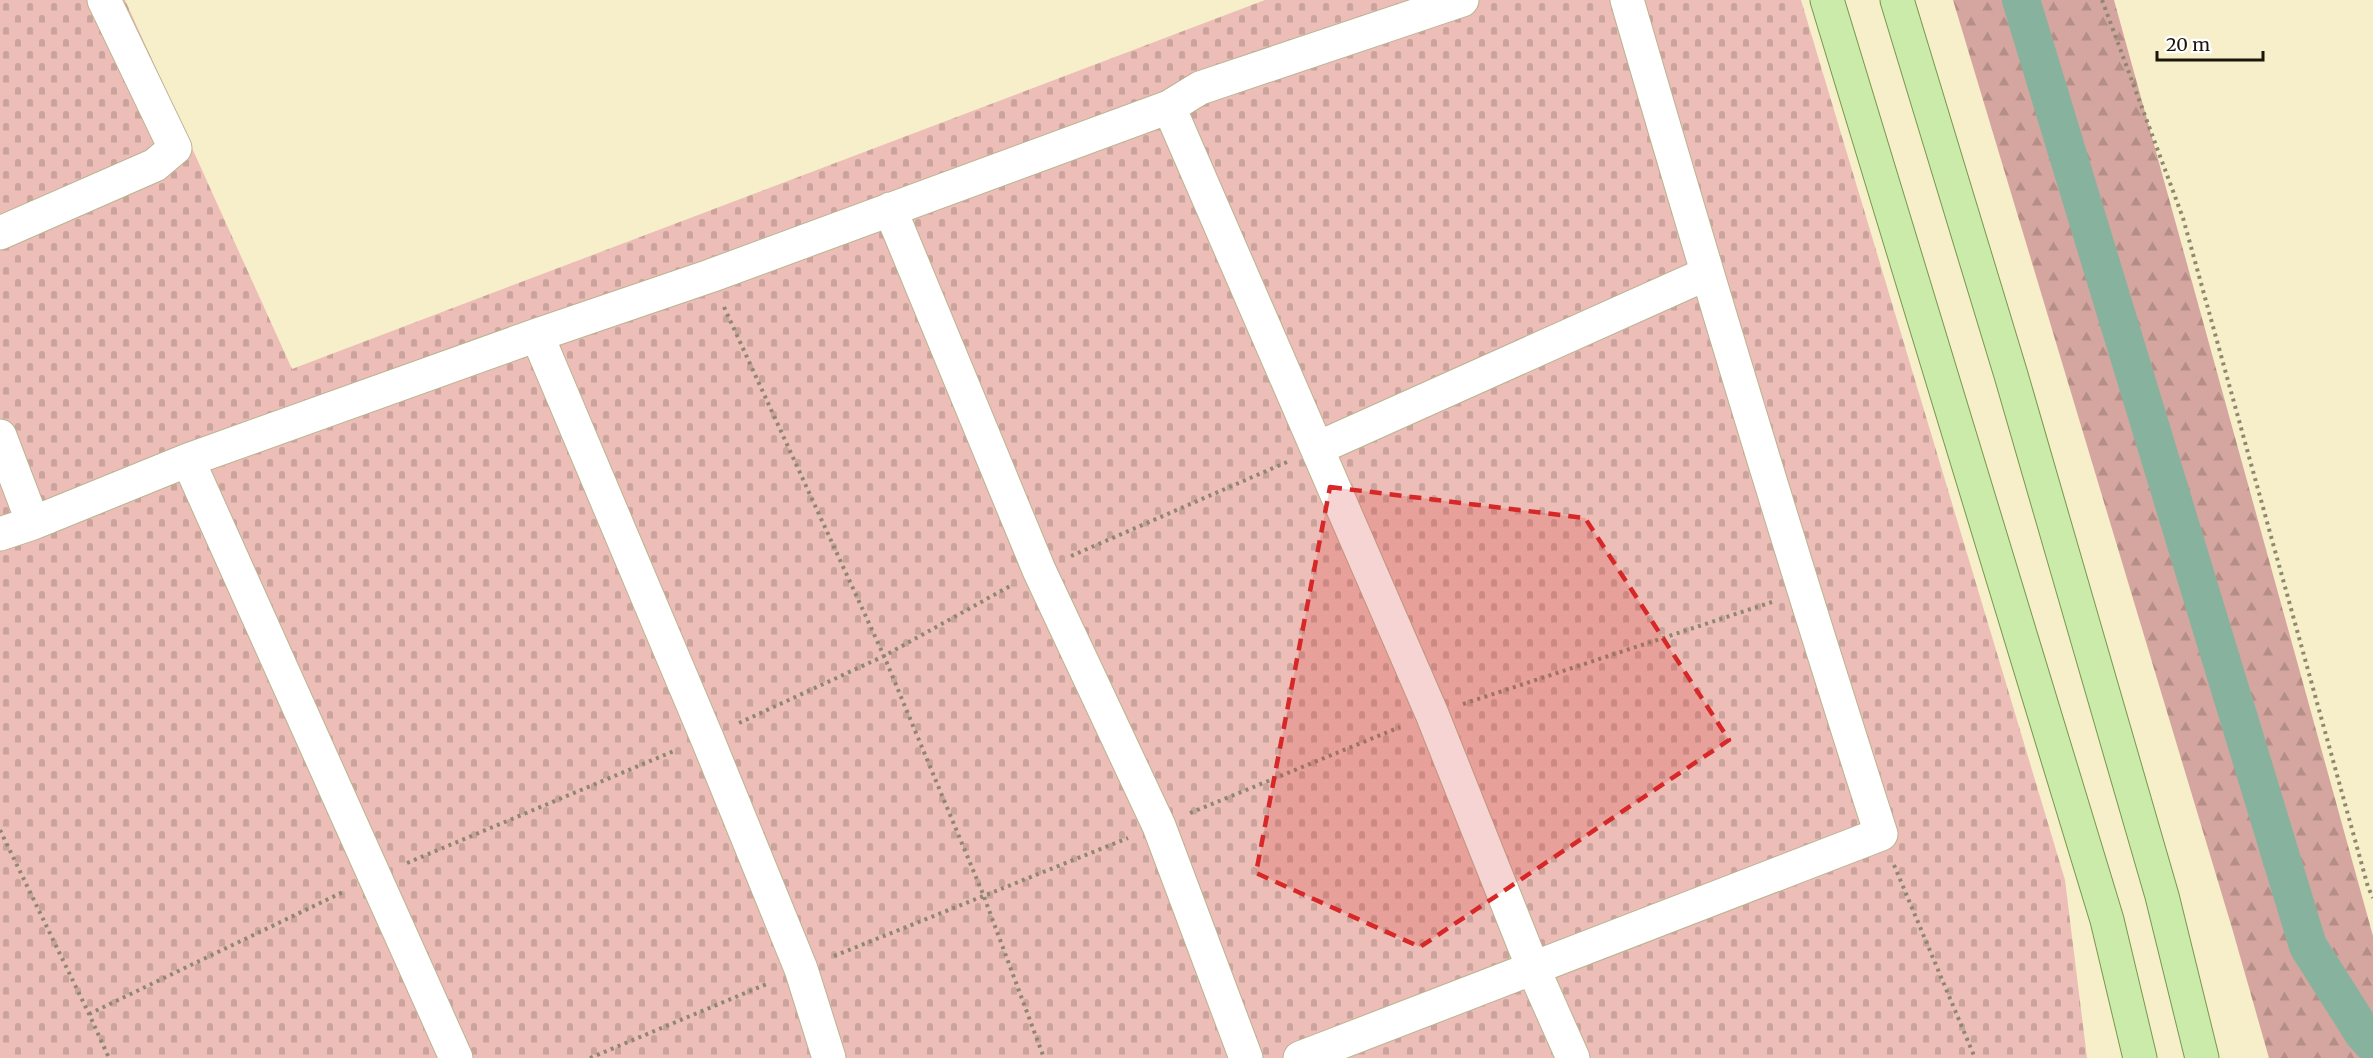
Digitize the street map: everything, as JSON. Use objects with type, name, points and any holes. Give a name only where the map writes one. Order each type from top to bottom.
[{"type":"main road","points":[[1827,0],[2107,920],[2140,1058]]},
{"type":"main road","points":[[1897,0],[2011,375],[2162,896],[2202,1058]]},
{"type":"lane","points":[[0,233],[155,165],[175,148],[104,0]]},
{"type":"lane","points":[[0,534],[33,523],[188,460],[537,335],[710,276],[1169,107],[1200,88],[1462,0]]},
{"type":"lane","points":[[1300,1058],[1881,834],[1803,592],[1706,274],[1627,0]]},
{"type":"lane","points":[[1169,107],[1432,714],[1533,968],[1573,1058]]},
{"type":"lane","points":[[890,209],[1039,570],[1159,826],[1246,1058]]},
{"type":"lane","points":[[1318,448],[1706,274]]},
{"type":"lane","points":[[537,335],[801,969],[829,1058]]},
{"type":"lane","points":[[0,436],[33,523]]},
{"type":"lane","points":[[188,460],[456,1058]]},
{"type":"path","points":[[2102,0],[2183,218],[2368,887],[2373,898]]},
{"type":"path","points":[[710,276],[884,656],[983,894],[1044,1058]]},
{"type":"path","points":[[590,1058],[983,894],[1159,826],[1432,714],[1803,592]]},
{"type":"path","points":[[0,830],[108,1058]]},
{"type":"path","points":[[1881,834],[1975,1058]]},
{"type":"highlighted area","points":[[1330,487],[1585,518],[1729,740],[1420,947],[1256,873]]},
{"type":"green space","points":[[0,0],[125,0],[292,369],[1265,0],[1801,0],[2065,880],[2087,1058],[0,1058]]},
{"type":"green space","points":[[1953,0],[2114,0],[2373,936],[2373,1058],[2269,1058]]},
{"type":"waterway","points":[[2021,0],[2308,946],[2363,1033],[2373,1044]]}]
